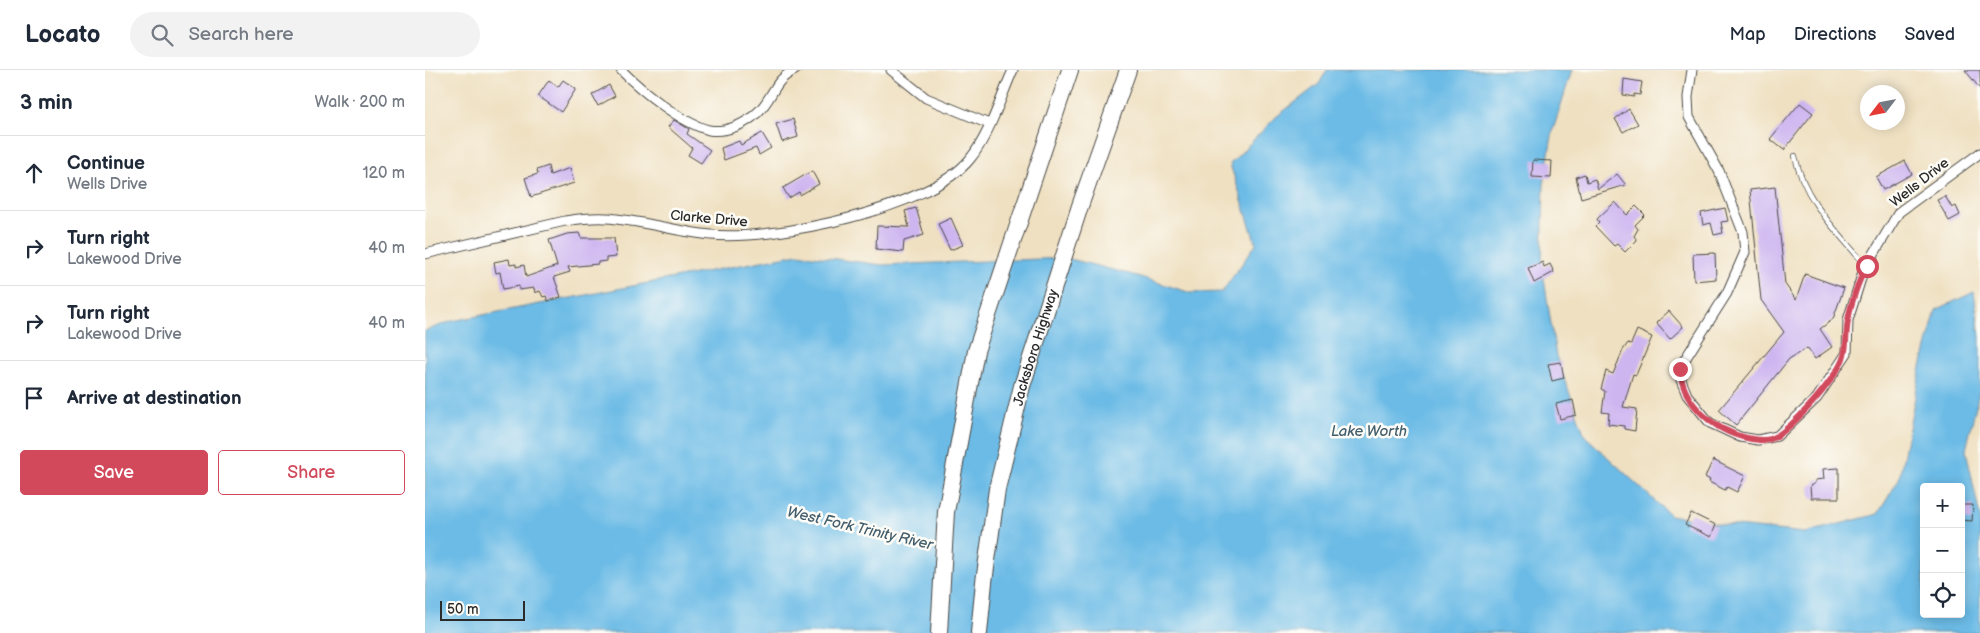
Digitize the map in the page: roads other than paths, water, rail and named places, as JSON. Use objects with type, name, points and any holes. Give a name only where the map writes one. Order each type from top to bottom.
[{"type":"highway","points":[[939,633],[946,512],[976,351],[1070,70]]},
{"type":"highway","name":"Jacksboro Highway","points":[[979,633],[997,489],[1022,386],[1080,206],[1128,70]]},
{"type":"street","points":[[621,70],[640,90],[691,123],[709,130],[722,131],[739,125],[759,112],[785,75],[795,70]]},
{"type":"street","points":[[891,70],[926,98],[989,124]]},
{"type":"street","name":"Clarke Drive","points":[[425,254],[565,221],[605,218],[687,233],[737,237],[805,229],[893,204],[924,191],[953,173],[970,159],[989,124],[1013,70]]},
{"type":"street","name":"Wells Drive","points":[[1692,70],[1688,97],[1689,118],[1719,171],[1743,232],[1745,252],[1727,294],[1682,364],[1681,380],[1687,394],[1710,423],[1740,437],[1758,440],[1777,436],[1817,398],[1847,353],[1848,320],[1867,266],[1899,212],[1980,153]]},
{"type":"lane","points":[[1795,156],[1799,176],[1806,190],[1827,219],[1867,266]]},
{"type":"water","name":"Lake Worth","points":[[1327,70],[1572,70],[1553,130],[1544,183],[1542,266],[1556,356],[1585,436],[1670,515],[1726,525],[1805,533],[1878,514],[1899,479],[1921,367],[1936,310],[1974,292],[1980,337],[1980,388],[1966,450],[1980,517],[1980,633],[425,633],[425,331],[452,321],[798,254],[882,265],[1066,258],[1137,276],[1191,293],[1222,292],[1256,244],[1230,164],[1276,117],[1319,84]]},
{"type":"water label","name":"West Fork Trinity River","points":[[860,528]]}]
